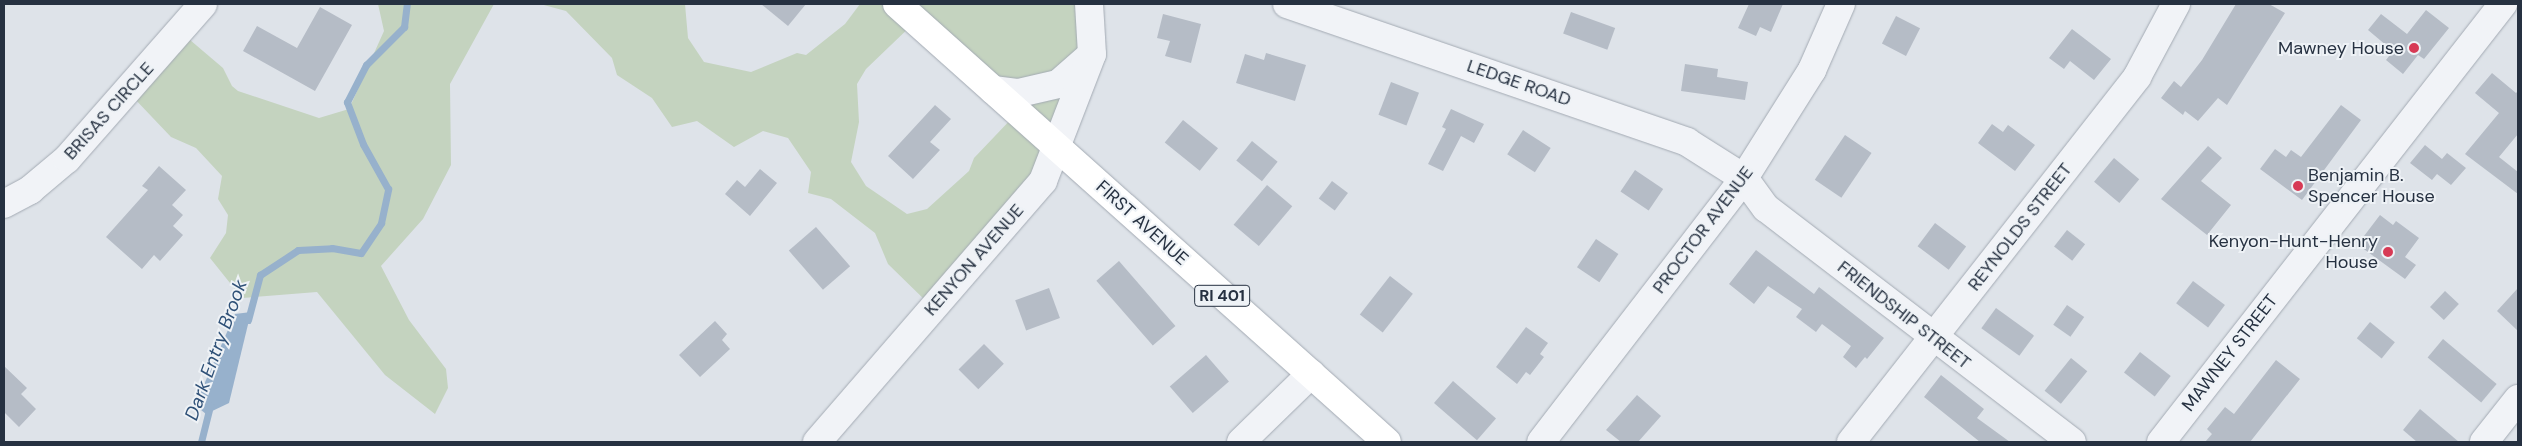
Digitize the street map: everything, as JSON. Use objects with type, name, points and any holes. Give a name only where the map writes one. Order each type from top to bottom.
[{"type":"main road","name":"FIRST AVENUE","points":[[897,4],[1387,442]]},
{"type":"street","name":"BRISAS CIRCLE","points":[[4,204],[30,190],[67,159],[203,4]]},
{"type":"street","name":"KENYON AVENUE","points":[[817,442],[1043,181],[1058,148],[1092,54],[1089,4]]},
{"type":"street","name":"LEDGE ROAD","points":[[1287,4],[1687,142],[1744,178]]},
{"type":"street","name":"PROCTOR AVENUE","points":[[1541,442],[1744,178],[1812,70],[1841,4]]},
{"type":"street","name":"REYNOLDS STREET","points":[[1851,442],[2137,77],[2176,4]]},
{"type":"street","name":"MAWNEY STREET","points":[[2161,442],[2503,4]]},
{"type":"street","points":[[992,90],[1019,93],[1058,84],[1092,54]]},
{"type":"street","name":"FRIENDSHIP STREET","points":[[1744,178],[1766,208],[1933,338],[2072,442]]},
{"type":"street","points":[[1242,442],[1311,374]]},
{"type":"street","points":[[2484,442],[2518,399]]},
{"type":"green space","points":[[378,4],[494,4],[450,84],[451,165],[423,219],[381,266],[409,320],[446,369],[448,388],[435,414],[385,375],[317,292],[242,298],[210,258],[226,233],[228,215],[218,199],[222,176],[196,148],[171,137],[132,96],[183,34],[223,68],[232,86],[238,91],[319,118],[349,109],[384,31]]},
{"type":"green space","points":[[540,4],[685,4],[688,38],[704,62],[751,72],[797,53],[806,55],[845,24],[860,4],[1084,4],[1083,61],[1054,153],[930,305],[888,264],[875,233],[831,199],[808,193],[811,172],[788,138],[763,131],[734,147],[697,121],[672,127],[652,98],[617,75],[612,58],[566,11]],"holes":[[[915,22],[1015,115],[974,158],[969,171],[927,209],[907,214],[866,186],[851,162],[859,122],[857,84],[866,69]]]},
{"type":"water","points":[[251,312],[229,403],[206,414],[195,405],[235,314]]},
{"type":"building","points":[[761,4],[806,4],[788,26]]},
{"type":"building","points":[[1749,4],[1783,4],[1771,32],[1760,27],[1756,36],[1738,28]]},
{"type":"building","points":[[2236,4],[2269,4],[2285,13],[2227,105],[2218,98],[2198,121],[2185,111],[2183,115],[2161,98],[2174,81],[2181,87],[2202,60]]},
{"type":"building","points":[[320,7],[352,25],[315,91],[243,51],[257,26],[297,48]]},
{"type":"building","name":"Mawney House","points":[[2426,10],[2449,28],[2424,59],[2418,55],[2403,74],[2386,60],[2393,51],[2368,30],[2381,14],[2407,34]]},
{"type":"building","points":[[1571,12],[1615,28],[1607,50],[1563,34]]},
{"type":"building","points":[[1163,14],[1201,24],[1191,63],[1165,56],[1170,41],[1157,38]]},
{"type":"building","points":[[1896,16],[1920,28],[1906,56],[1882,44]]},
{"type":"building","points":[[2072,29],[2111,59],[2094,80],[2070,61],[2064,69],[2049,58]]},
{"type":"building","points":[[1266,53],[1306,65],[1295,101],[1236,83],[1245,54],[1264,60]]},
{"type":"building","points":[[1685,64],[1718,69],[1717,77],[1748,82],[1745,100],[1681,91]]},
{"type":"building","points":[[2492,73],[2516,93],[2518,91],[2518,134],[2499,157],[2518,172],[2518,194],[2465,154],[2499,113],[2475,93]]},
{"type":"building","points":[[1391,82],[1419,93],[1406,125],[1378,115]]},
{"type":"building","points":[[935,105],[951,119],[930,142],[940,150],[913,179],[888,156]]},
{"type":"building","points":[[2341,105],[2361,120],[2302,200],[2260,169],[2275,149],[2286,157],[2291,150],[2301,157]]},
{"type":"building","points":[[1451,109],[1484,124],[1474,143],[1461,136],[1443,171],[1428,164],[1446,129],[1442,127]]},
{"type":"building","points":[[1183,120],[1218,148],[1200,171],[1165,143]]},
{"type":"building","points":[[1992,124],[2003,132],[2008,125],[2035,145],[2015,171],[1978,143]]},
{"type":"building","points":[[1523,130],[1551,148],[1535,172],[1507,154]]},
{"type":"building","points":[[1845,135],[1872,153],[1841,198],[1815,180]]},
{"type":"building","points":[[1252,141],[1278,162],[1262,181],[1236,160]]},
{"type":"building","points":[[2425,145],[2442,159],[2447,153],[2466,168],[2451,185],[2437,174],[2432,180],[2410,163]]},
{"type":"building","points":[[2208,146],[2222,158],[2201,181],[2231,205],[2207,235],[2161,199]]},
{"type":"building","points":[[2114,158],[2139,179],[2119,203],[2094,182]]},
{"type":"building","points":[[159,166],[186,190],[172,205],[183,215],[173,226],[183,235],[160,261],[154,255],[142,269],[106,237],[148,190],[142,186]]},
{"type":"building","points":[[760,169],[777,183],[750,216],[725,194],[737,180],[745,187]]},
{"type":"building","points":[[1635,170],[1663,189],[1649,211],[1620,192]]},
{"type":"building","points":[[1332,181],[1348,193],[1335,211],[1319,199]]},
{"type":"building","points":[[1267,185],[1292,206],[1259,246],[1234,225]]},
{"type":"building","name":"Kenyon-Hunt-Henry House","points":[[2380,215],[2393,225],[2396,221],[2419,238],[2405,257],[2416,265],[2405,279],[2361,247],[2368,238],[2364,236]]},
{"type":"building","points":[[1935,223],[1966,246],[1949,270],[1918,246]]},
{"type":"building","points":[[816,227],[850,266],[823,290],[789,251]]},
{"type":"building","points":[[2067,230],[2085,244],[2072,261],[2054,247]]},
{"type":"building","points":[[1596,239],[1618,254],[1599,282],[1577,267]]},
{"type":"building","points":[[1756,250],[1814,294],[1819,287],[1884,338],[1867,359],[1865,357],[1856,368],[1843,357],[1851,346],[1822,324],[1816,332],[1796,317],[1802,309],[1768,286],[1754,304],[1729,284]]},
{"type":"building","points":[[1119,261],[1175,326],[1153,346],[1096,281]]},
{"type":"building","points":[[1390,276],[1413,294],[1383,332],[1360,315]]},
{"type":"building","points":[[2193,281],[2225,305],[2208,327],[2176,303]]},
{"type":"building","points":[[1049,288],[1060,318],[1026,330],[1015,300]]},
{"type":"building","points":[[2518,288],[2518,331],[2497,311]]},
{"type":"building","points":[[2445,291],[2459,304],[2444,320],[2430,307]]},
{"type":"building","points":[[2067,305],[2084,317],[2070,337],[2053,325]]},
{"type":"building","points":[[1996,308],[2034,336],[2019,356],[1981,328]]},
{"type":"building","points":[[715,321],[727,334],[722,340],[730,349],[700,377],[679,355]]},
{"type":"building","points":[[2370,322],[2395,342],[2382,358],[2357,338]]},
{"type":"building","points":[[1526,327],[1548,343],[1540,354],[1544,357],[1530,375],[1526,372],[1517,384],[1496,367]]},
{"type":"building","points":[[2443,339],[2497,384],[2481,402],[2428,357]]},
{"type":"building","points":[[984,344],[1004,364],[978,389],[959,369]]},
{"type":"building","points":[[2140,352],[2171,376],[2155,396],[2124,372]]},
{"type":"building","points":[[1206,355],[1229,381],[1193,413],[1170,386]]},
{"type":"building","points":[[2071,358],[2087,371],[2061,404],[2045,391]]},
{"type":"building","points":[[2276,360],[2300,379],[2250,442],[2205,442],[2212,434],[2207,429],[2225,407],[2234,414]]},
{"type":"building","points":[[4,366],[27,388],[21,394],[36,409],[19,427],[4,412]]},
{"type":"building","points":[[1941,375],[1984,409],[1977,418],[2010,442],[1980,442],[1924,397]]},
{"type":"building","points":[[1453,381],[1496,418],[1477,440],[1434,403]]},
{"type":"building","points":[[1637,395],[1661,416],[1638,442],[1621,442],[1606,430]]},
{"type":"building","points":[[2420,409],[2459,442],[2417,442],[2403,430]]},
{"type":"waterway","name":"Dark Entry Brook","points":[[248,320],[260,275],[298,250],[332,248],[361,253],[381,223],[388,189],[363,144],[347,102],[366,65],[404,27],[407,4]]},
{"type":"waterway","name":"Dark Entry Brook","points":[[201,442],[210,405]]},
{"type":"place","name":"Mawney House","points":[[2414,48]]},
{"type":"place","name":"Benjamin B. Spencer House","points":[[2298,186]]},
{"type":"place","name":"Kenyon-Hunt-Henry House","points":[[2388,252]]}]
